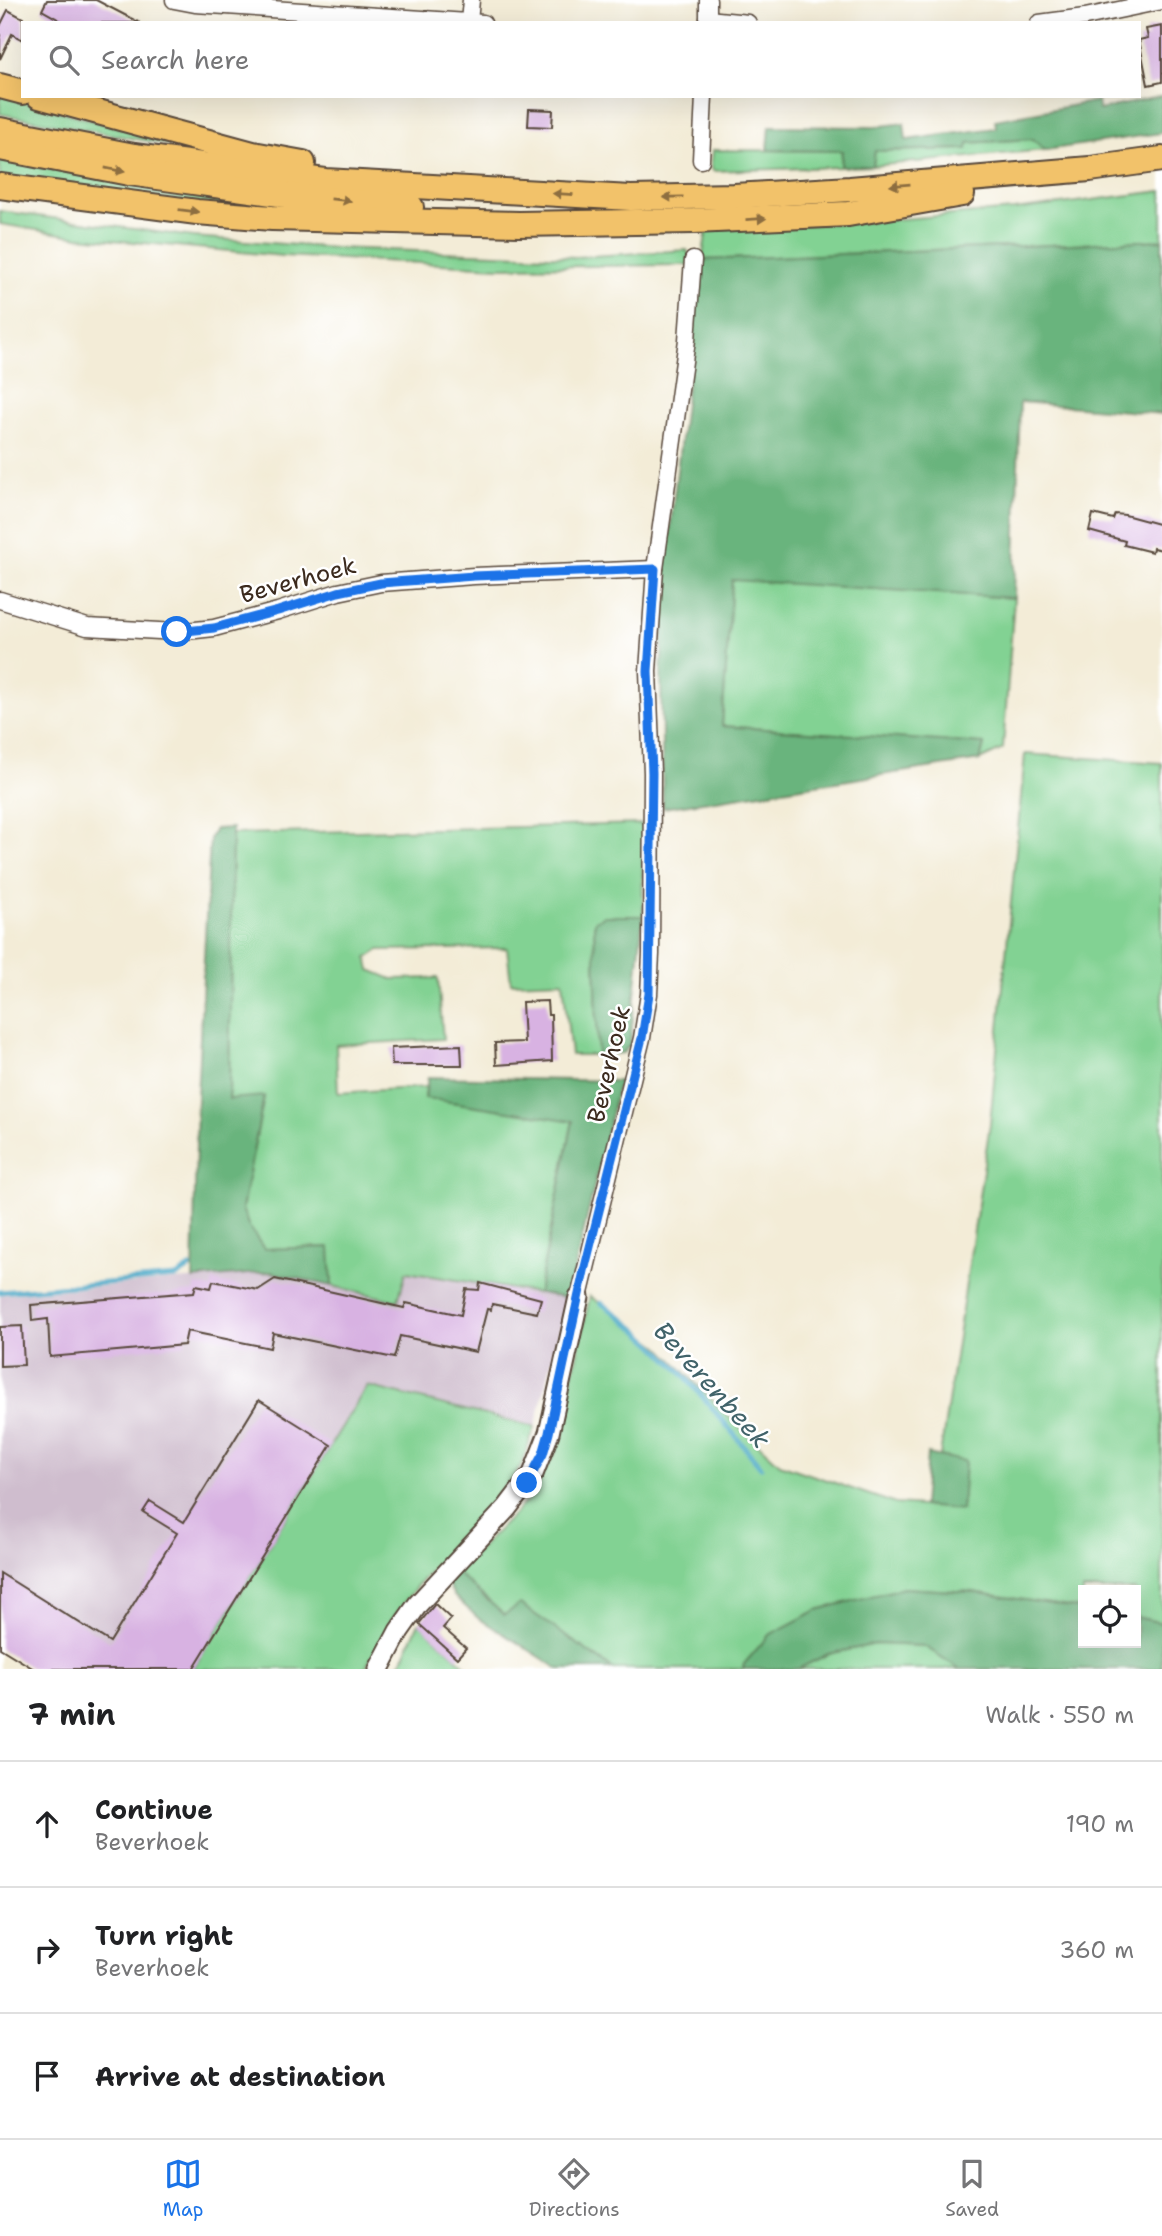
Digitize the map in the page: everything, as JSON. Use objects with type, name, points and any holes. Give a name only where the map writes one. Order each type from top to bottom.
[{"type":"main road","points":[[0,86],[21,91]]},
{"type":"main road","points":[[45,98],[253,154],[445,188]]},
{"type":"main road","points":[[0,131],[134,156],[325,181],[631,198],[850,190],[1090,169],[1162,159]]},
{"type":"main road","points":[[0,148],[129,173],[294,195],[411,207],[614,221]]},
{"type":"main road","points":[[0,186],[197,212],[272,218],[519,224],[695,221],[848,214],[1009,187],[1090,169]]},
{"type":"street","points":[[174,0],[195,4],[374,8],[469,21]]},
{"type":"street","points":[[471,0],[476,21]]},
{"type":"street","points":[[708,0],[708,21]]},
{"type":"street","points":[[1057,21],[1085,18],[1162,1]]},
{"type":"street","points":[[701,160],[705,98]]},
{"type":"street","name":"Beverhoek","points":[[379,1669],[399,1631],[418,1604],[521,1492],[543,1454],[642,1038],[649,994],[652,773],[648,671],[655,569],[684,365],[694,260]]},
{"type":"street","name":"Beverhoek","points":[[0,600],[87,627],[177,632],[214,628],[338,592],[381,583],[474,576],[655,569]]},
{"type":"shaded area","points":[[405,1271],[568,1298],[535,1427],[367,1386],[193,1669],[34,1669],[0,1648],[0,1295],[270,1272],[398,1301]]},
{"type":"green space","points":[[0,94],[201,151],[0,114]]},
{"type":"green space","points":[[1162,96],[1162,133],[1046,150],[1032,139],[968,143],[967,149],[875,151],[873,166],[841,167],[842,151],[768,150],[770,126],[873,127],[904,123],[906,140],[996,128],[995,120],[1097,101],[1099,110]]},
{"type":"green space","points":[[1032,139],[1046,150],[873,166],[874,151],[967,149],[967,143]]},
{"type":"green space","points":[[713,150],[842,151],[841,167],[713,171]]},
{"type":"green space","points":[[0,160],[194,195],[347,213],[163,202],[0,178]]},
{"type":"green space","points":[[1162,191],[1162,240],[702,260],[707,229],[850,223],[1014,210]]},
{"type":"green space","points":[[0,211],[194,237],[336,248],[576,257],[687,250],[689,254],[688,265],[499,267],[283,256],[79,237],[0,224]]},
{"type":"green space","points":[[1162,240],[1162,414],[1020,402],[1014,598],[732,580],[722,726],[984,744],[980,760],[663,808],[661,675],[666,564],[702,260]]},
{"type":"green space","points":[[732,579],[1014,598],[1003,749],[980,760],[984,745],[722,726]]},
{"type":"green space","points":[[1025,754],[1162,763],[1162,1623],[1141,1618],[1141,1585],[1078,1585],[1078,1608],[973,1592],[903,1588],[744,1664],[743,1669],[613,1669],[520,1605],[504,1615],[456,1572],[527,1501],[556,1452],[590,1296],[659,1346],[780,1464],[896,1504],[962,1509],[964,1462],[940,1456],[990,1124]]},
{"type":"green space","points":[[642,824],[643,916],[604,916],[594,922],[598,1055],[571,1055],[563,981],[511,983],[507,948],[379,950],[367,958],[370,970],[392,979],[438,978],[443,1039],[336,1045],[338,1093],[426,1087],[425,1098],[573,1120],[538,1293],[406,1272],[398,1301],[332,1286],[329,1247],[264,1249],[249,1227],[242,1209],[264,1097],[229,1100],[232,834]]},
{"type":"green space","points":[[232,828],[229,1099],[264,1096],[242,1209],[249,1227],[264,1249],[330,1247],[332,1286],[270,1272],[193,1279],[197,1097],[210,838],[215,829]]},
{"type":"green space","points":[[604,916],[643,916],[630,1045],[623,1053],[598,1055],[594,922]]},
{"type":"green space","points":[[428,1077],[619,1081],[568,1298],[538,1293],[573,1121],[425,1098]]},
{"type":"green space","points":[[367,1386],[535,1427],[513,1479],[416,1587],[391,1621],[365,1669],[193,1669]]},
{"type":"green space","points":[[927,1454],[965,1461],[962,1510],[923,1506]]},
{"type":"green space","points":[[456,1572],[504,1615],[520,1604],[613,1669],[559,1669],[478,1618],[454,1596],[447,1582]]},
{"type":"green space","points":[[903,1588],[973,1592],[1078,1608],[1078,1648],[1141,1648],[1141,1618],[1162,1623],[1162,1669],[960,1669],[924,1646],[876,1644],[828,1654],[798,1669],[743,1669],[744,1664],[769,1635],[817,1610]]},
{"type":"green space","points":[[419,1623],[469,1669],[398,1669]]},
{"type":"green space","points":[[876,1644],[924,1646],[960,1669],[798,1669],[828,1654]]},
{"type":"building","points":[[47,0],[96,0],[136,21],[61,21],[42,10]]},
{"type":"building","points":[[8,10],[23,18],[21,39],[12,34],[0,59],[0,26]]},
{"type":"building","points":[[1162,26],[1162,82],[1148,85],[1141,50],[1141,40],[1148,38],[1146,29]]},
{"type":"building","points":[[529,109],[553,110],[552,127],[528,126]]},
{"type":"building","points":[[1093,514],[1113,519],[1115,514],[1125,515],[1162,525],[1162,550],[1153,548],[1152,552],[1124,545],[1125,541],[1089,531]]},
{"type":"building","points":[[547,1001],[548,1015],[551,1015],[552,1061],[496,1065],[495,1043],[524,1042],[522,1002]]},
{"type":"building","points":[[461,1045],[462,1065],[392,1065],[391,1048]]},
{"type":"building","points":[[275,1279],[404,1308],[406,1303],[461,1315],[466,1289],[479,1290],[480,1283],[541,1299],[537,1313],[492,1304],[491,1310],[487,1309],[476,1352],[400,1336],[394,1358],[273,1333],[270,1348],[187,1331],[184,1345],[50,1357],[48,1319],[32,1321],[31,1305],[194,1292],[196,1285],[211,1288],[213,1281],[258,1290]]},
{"type":"building","points":[[22,1326],[24,1365],[0,1366],[0,1327]]},
{"type":"building","points":[[259,1400],[331,1445],[193,1669],[34,1669],[0,1648],[0,1573],[110,1642],[177,1533],[143,1512],[150,1501],[184,1522]]},
{"type":"building","points":[[435,1604],[451,1619],[443,1628],[466,1648],[457,1658],[419,1624]]},
{"type":"waterway","name":"Beverenbeek","points":[[0,1292],[176,1277],[190,1268]]},
{"type":"waterway","name":"Beverenbeek","points":[[601,1303],[647,1338],[667,1358],[761,1467]]},
{"type":"route","points":[[177,632],[214,628],[338,592],[381,583],[474,576],[655,569],[648,671],[652,773],[649,994],[642,1038],[584,1271],[549,1433],[543,1454],[527,1483]]}]
